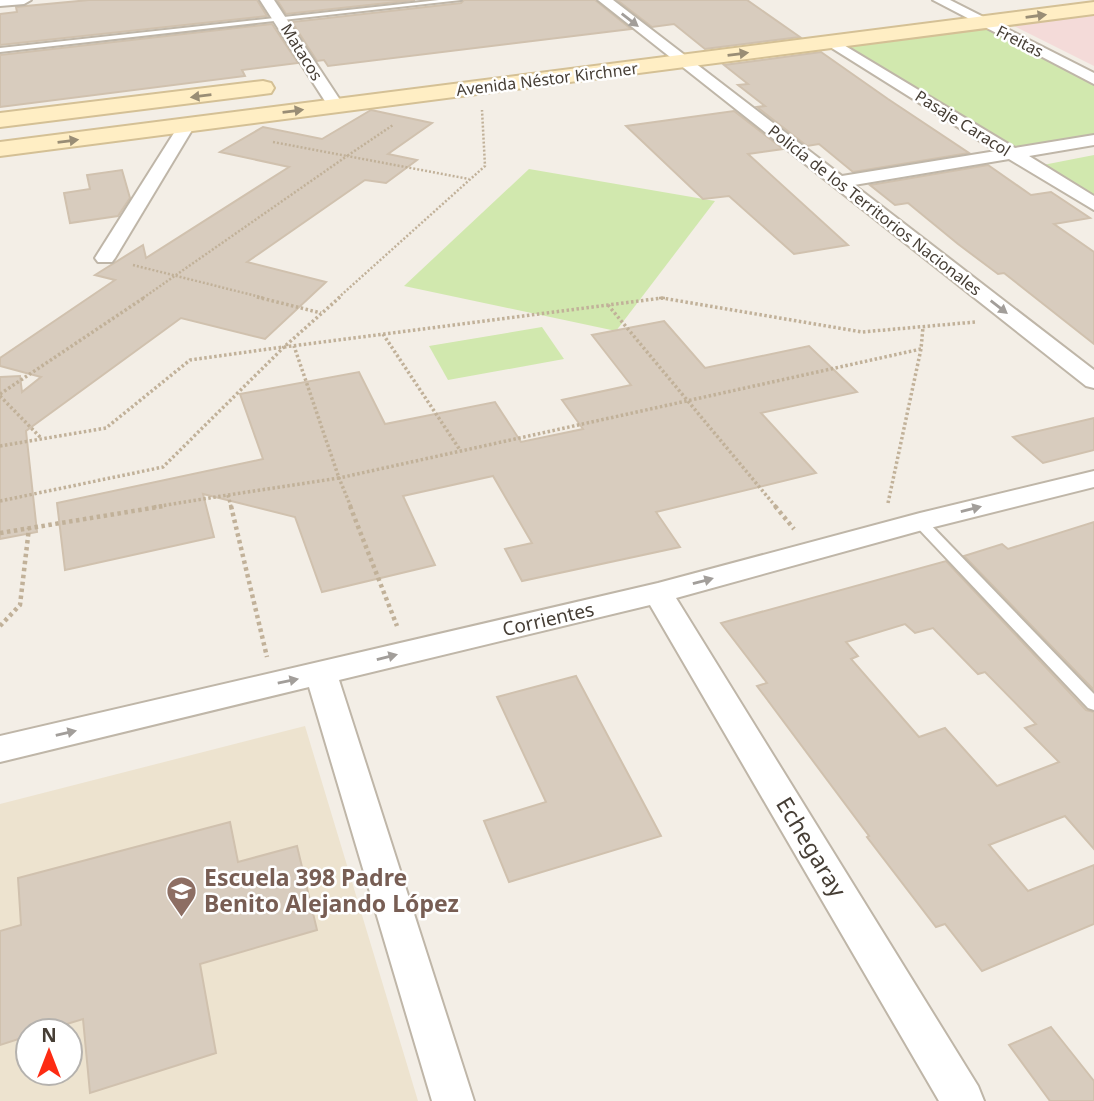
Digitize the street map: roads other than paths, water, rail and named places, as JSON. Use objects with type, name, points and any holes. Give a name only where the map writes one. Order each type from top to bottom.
[{"type":"main road","points":[[935,3],[974,0]]},
{"type":"main road","name":"Avenida Néstor Kirchner","points":[[0,149],[1094,8]]},
{"type":"main road","points":[[881,15],[900,22],[901,30],[895,34]]},
{"type":"main road","name":"Avenida Néstor Kirchner","points":[[628,43],[687,35]]},
{"type":"main road","points":[[0,120],[346,78]]},
{"type":"street","points":[[0,2],[24,0]]},
{"type":"street","name":"Matacos","points":[[267,0],[335,106]]},
{"type":"street","name":"Policía de los Territorios Nacionales","points":[[605,0],[1094,381]]},
{"type":"street","name":"Freitas","points":[[935,3],[984,23],[1094,79]]},
{"type":"street","name":"Pasaje Caracol","points":[[832,42],[1094,204]]},
{"type":"street","points":[[105,258],[187,125]]},
{"type":"street","points":[[838,182],[1094,140]]},
{"type":"street","name":"Corrientes","points":[[0,748],[658,593],[920,522],[1094,479]]},
{"type":"street","name":"Echegaray","points":[[658,593],[963,1101]]},
{"type":"street","points":[[321,674],[453,1101]]},
{"type":"lane","points":[[0,50],[458,0]]},
{"type":"lane","points":[[920,522],[1094,704]]},
{"type":"place","name":"Escuela 398 Padre Benito Alejando López","points":[[181,918]]}]
